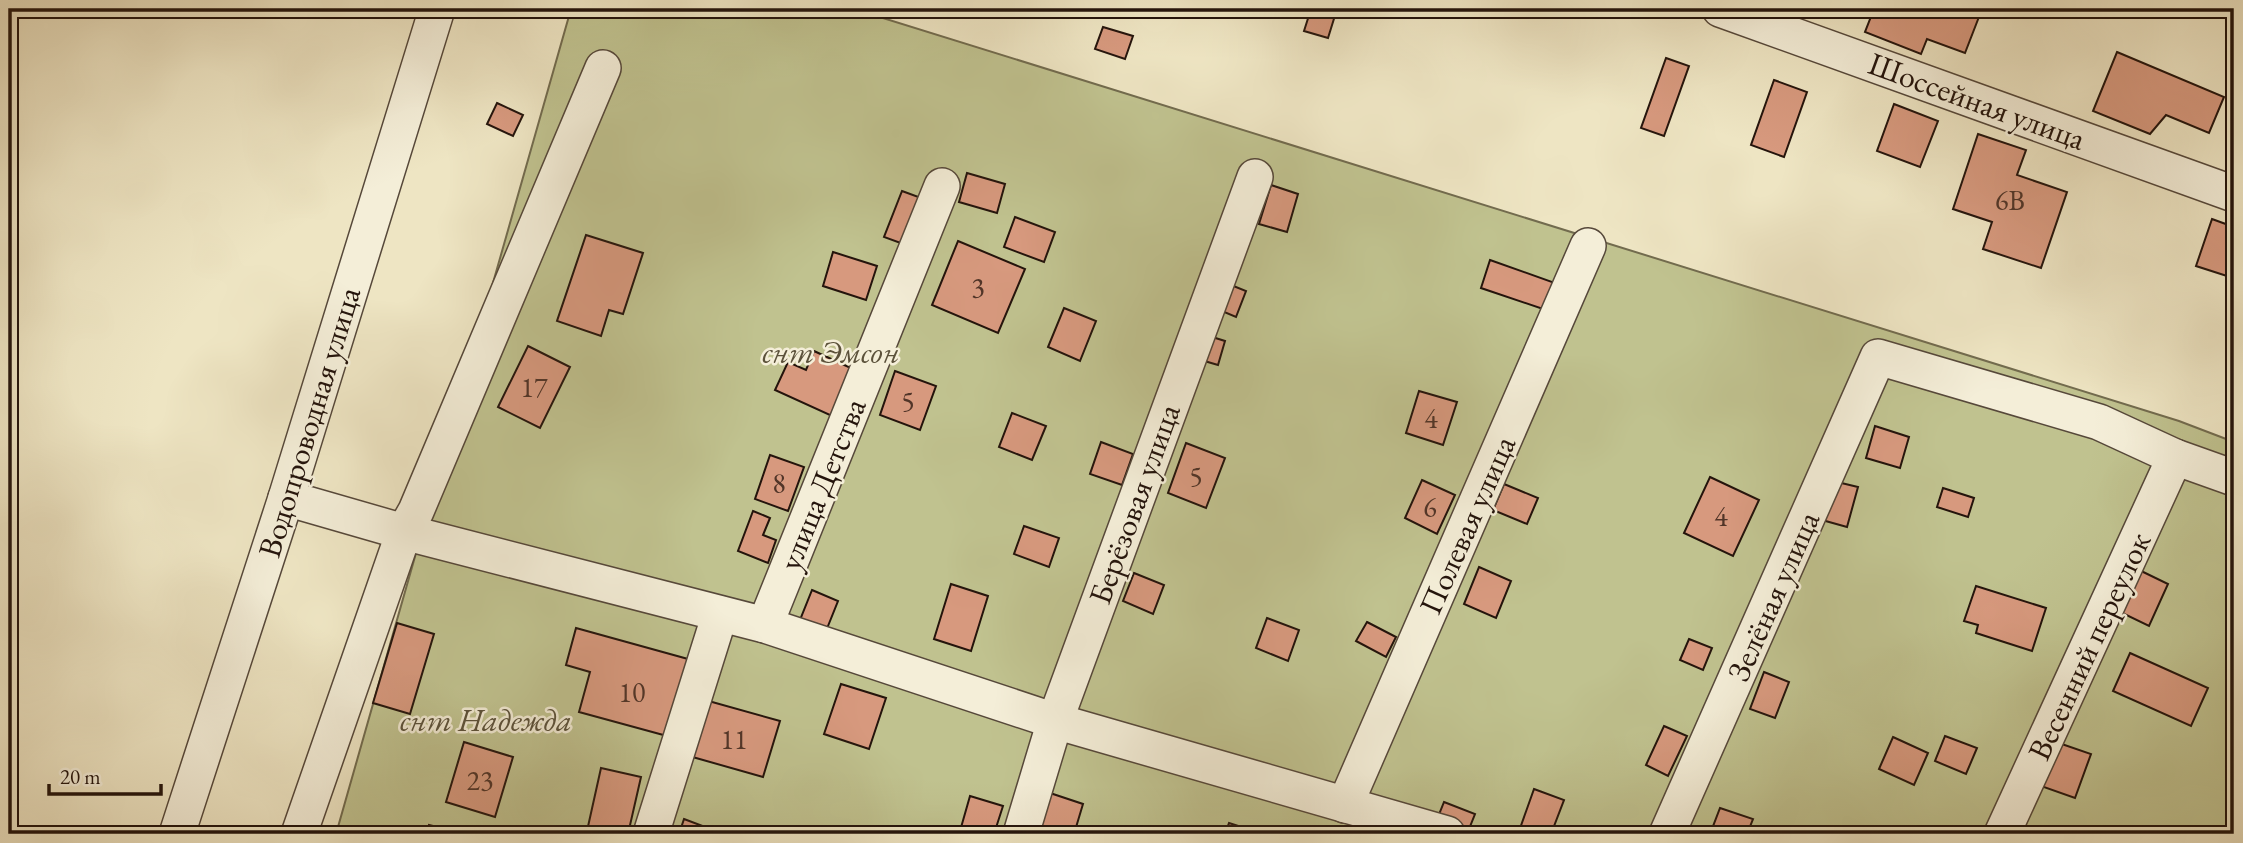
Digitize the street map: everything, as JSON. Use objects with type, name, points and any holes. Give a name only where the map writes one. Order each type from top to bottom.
[{"type":"street","name":"Водопроводная улица","points":[[177,834],[286,498],[437,9]]},
{"type":"street","name":"Шоссейная улица","points":[[1720,9],[2234,194]]},
{"type":"street","points":[[299,834],[404,532],[421,498],[603,68]]},
{"type":"street","name":"Берёзовая улица","points":[[1021,834],[1055,721],[1255,177]]},
{"type":"street","name":"улица Детства","points":[[765,625],[942,186]]},
{"type":"street","name":"Полевая улица","points":[[1345,805],[1588,246]]},
{"type":"street","name":"Зелёная улица","points":[[1667,834],[1878,358],[2099,422],[2175,457]]},
{"type":"street","points":[[2175,457],[2234,478]]},
{"type":"street","name":"Весенний переулок","points":[[2002,834],[2175,457]]},
{"type":"street","points":[[286,498],[404,532],[765,625],[1055,721],[1345,805],[1397,827],[1447,834]]},
{"type":"street","points":[[651,834],[720,614]]},
{"type":"green space","name":"снт Эмсон","points":[[571,9],[854,9],[2179,421],[2234,442],[2234,834],[336,834]]},
{"type":"building","points":[[1311,9],[1337,9],[1328,38],[1304,31]]},
{"type":"building","points":[[1874,9],[1982,9],[1965,53],[1927,39],[1921,54],[1865,32]]},
{"type":"building","points":[[1103,27],[1133,36],[1125,59],[1095,49]]},
{"type":"building","points":[[2117,52],[2224,97],[2209,133],[2166,115],[2150,134],[2093,111]]},
{"type":"building","points":[[1666,58],[1689,66],[1664,136],[1641,128]]},
{"type":"building","points":[[1774,80],[1807,92],[1784,157],[1751,145]]},
{"type":"building","points":[[497,103],[523,115],[513,136],[487,124]]},
{"type":"building","points":[[1894,104],[1938,121],[1920,167],[1877,151]]},
{"type":"building","points":[[1978,134],[2026,150],[2017,175],[2067,192],[2041,268],[1983,249],[1992,222],[1953,209]]},
{"type":"building","points":[[967,173],[1005,184],[997,213],[959,202]]},
{"type":"building","points":[[1271,185],[1298,194],[1287,232],[1259,224]]},
{"type":"building","points":[[902,191],[924,199],[906,245],[884,237]]},
{"type":"building","points":[[1015,217],[1055,232],[1044,262],[1004,247]]},
{"type":"building","points":[[2212,219],[2234,227],[2234,265],[2230,277],[2196,266]]},
{"type":"building","points":[[586,235],[643,253],[623,314],[609,310],[601,336],[557,321]]},
{"type":"building","points":[[958,241],[1025,269],[998,333],[932,305]]},
{"type":"building","points":[[833,252],[877,266],[866,300],[823,286]]},
{"type":"building","points":[[1490,260],[1555,283],[1546,310],[1481,288]]},
{"type":"building","points":[[1226,283],[1246,291],[1236,317],[1217,309]]},
{"type":"building","points":[[1064,308],[1096,321],[1080,361],[1048,347]]},
{"type":"building","points":[[1209,336],[1225,341],[1218,365],[1201,360]]},
{"type":"building","points":[[528,346],[570,367],[540,428],[498,407]]},
{"type":"building","points":[[814,351],[853,369],[832,416],[775,390],[788,362],[806,370]]},
{"type":"building","points":[[895,371],[936,386],[920,430],[880,415]]},
{"type":"building","points":[[1419,391],[1457,402],[1443,445],[1406,433]]},
{"type":"building","points":[[1012,413],[1046,426],[1032,460],[999,447]]},
{"type":"building","points":[[1875,426],[1909,437],[1900,468],[1866,458]]},
{"type":"building","points":[[1101,442],[1133,454],[1122,485],[1090,474]]},
{"type":"building","points":[[1186,443],[1225,458],[1206,508],[1168,493]]},
{"type":"building","points":[[770,455],[804,467],[788,511],[755,499]]},
{"type":"building","points":[[1710,477],[1759,500],[1733,556],[1684,533]]},
{"type":"building","points":[[1422,480],[1455,495],[1437,534],[1405,518]]},
{"type":"building","points":[[1833,481],[1858,487],[1847,527],[1822,520]]},
{"type":"building","points":[[1504,484],[1538,498],[1527,524],[1493,510]]},
{"type":"building","points":[[1943,488],[1974,498],[1968,517],[1937,507]]},
{"type":"building","points":[[753,511],[770,518],[763,535],[776,540],[768,563],[738,551]]},
{"type":"building","points":[[1024,526],[1059,538],[1049,567],[1014,554]]},
{"type":"building","points":[[1479,567],[1511,581],[1496,618],[1464,604]]},
{"type":"building","points":[[2135,568],[2168,584],[2149,626],[2116,610]]},
{"type":"building","points":[[1134,573],[1164,585],[1153,614],[1123,601]]},
{"type":"building","points":[[951,584],[988,596],[971,651],[934,639]]},
{"type":"building","points":[[1976,586],[2046,608],[2032,651],[1976,633],[1978,625],[1964,621]]},
{"type":"building","points":[[812,590],[838,601],[826,631],[800,620]]},
{"type":"building","points":[[1267,618],[1299,630],[1288,661],[1256,648]]},
{"type":"building","points":[[1367,622],[1396,637],[1386,657],[1356,641]]},
{"type":"building","points":[[397,623],[434,634],[410,714],[373,703]]},
{"type":"building","points":[[576,628],[688,659],[667,736],[579,712],[590,672],[566,665]]},
{"type":"building","points":[[1689,639],[1712,648],[1703,670],[1680,660]]},
{"type":"building","points":[[2130,653],[2208,688],[2191,726],[2113,691]]},
{"type":"building","points":[[1764,672],[1789,682],[1775,718],[1750,709]]},
{"type":"building","points":[[841,684],[886,698],[869,749],[824,734]]},
{"type":"building","points":[[705,700],[780,721],[763,777],[689,756]]},
{"type":"building","points":[[1664,726],[1687,736],[1668,776],[1646,765]]},
{"type":"building","points":[[1945,736],[1977,748],[1966,774],[1935,761]]},
{"type":"building","points":[[1893,737],[1928,753],[1914,785],[1879,769]]},
{"type":"building","points":[[2053,741],[2091,754],[2075,798],[2038,785]]},
{"type":"building","points":[[464,742],[513,757],[495,817],[446,802]]},
{"type":"building","points":[[601,768],[641,777],[628,834],[599,834],[587,831]]},
{"type":"building","points":[[1534,789],[1564,800],[1551,834],[1518,834]]},
{"type":"building","points":[[1050,793],[1083,804],[1074,834],[1038,834]]},
{"type":"building","points":[[970,796],[1003,806],[994,834],[960,831]]},
{"type":"building","points":[[1444,802],[1475,814],[1467,834],[1436,822]]},
{"type":"building","points":[[1720,808],[1753,819],[1747,834],[1726,834],[1712,829]]},
{"type":"building","points":[[684,819],[716,831],[715,834],[679,834]]},
{"type":"building","points":[[1229,823],[1263,834],[1225,834]]},
{"type":"building","points":[[429,825],[466,834],[427,834]]},
{"type":"park label","name":"снт Надежда","points":[[486,720]]}]
